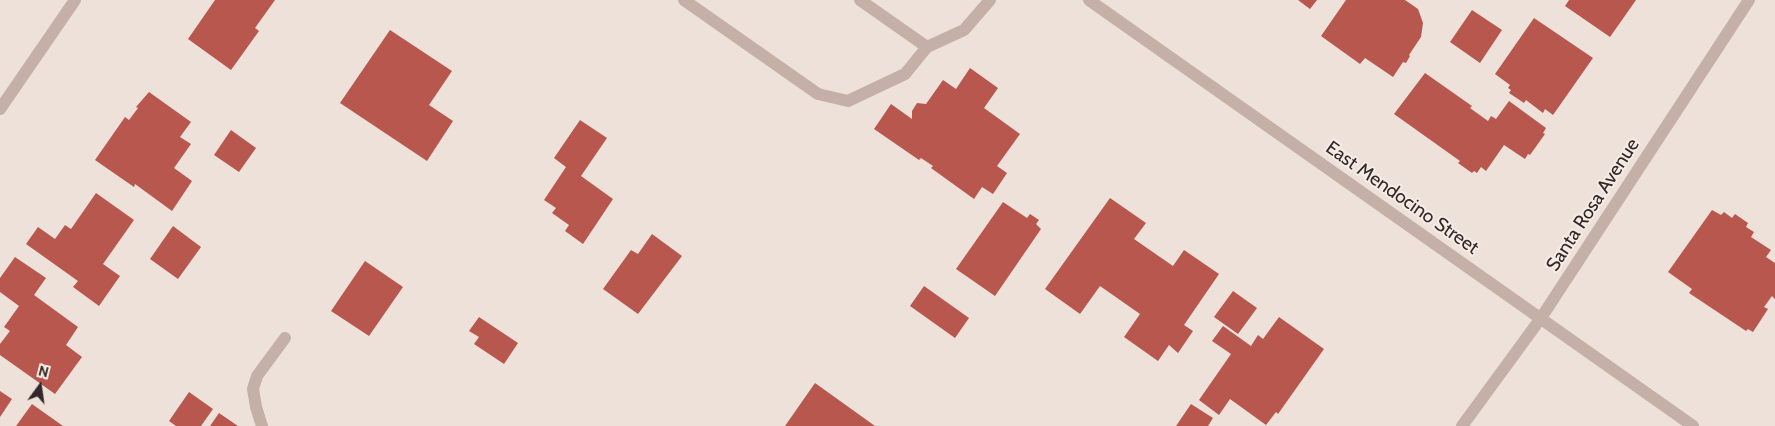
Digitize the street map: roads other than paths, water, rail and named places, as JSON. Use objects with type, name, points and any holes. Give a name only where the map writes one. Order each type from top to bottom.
[{"type":"street","points":[[0,109],[75,0]]},
{"type":"street","points":[[684,0],[818,94],[848,101],[905,74],[927,47],[964,30],[990,0]]},
{"type":"street","points":[[860,0],[927,47]]},
{"type":"street","name":"East Mendocino Street","points":[[1089,0],[1693,426]]},
{"type":"street","name":"Santa Rosa Avenue","points":[[1462,426],[1541,318],[1749,0]]},
{"type":"street","points":[[262,426],[253,389],[257,376],[284,338]]}]
